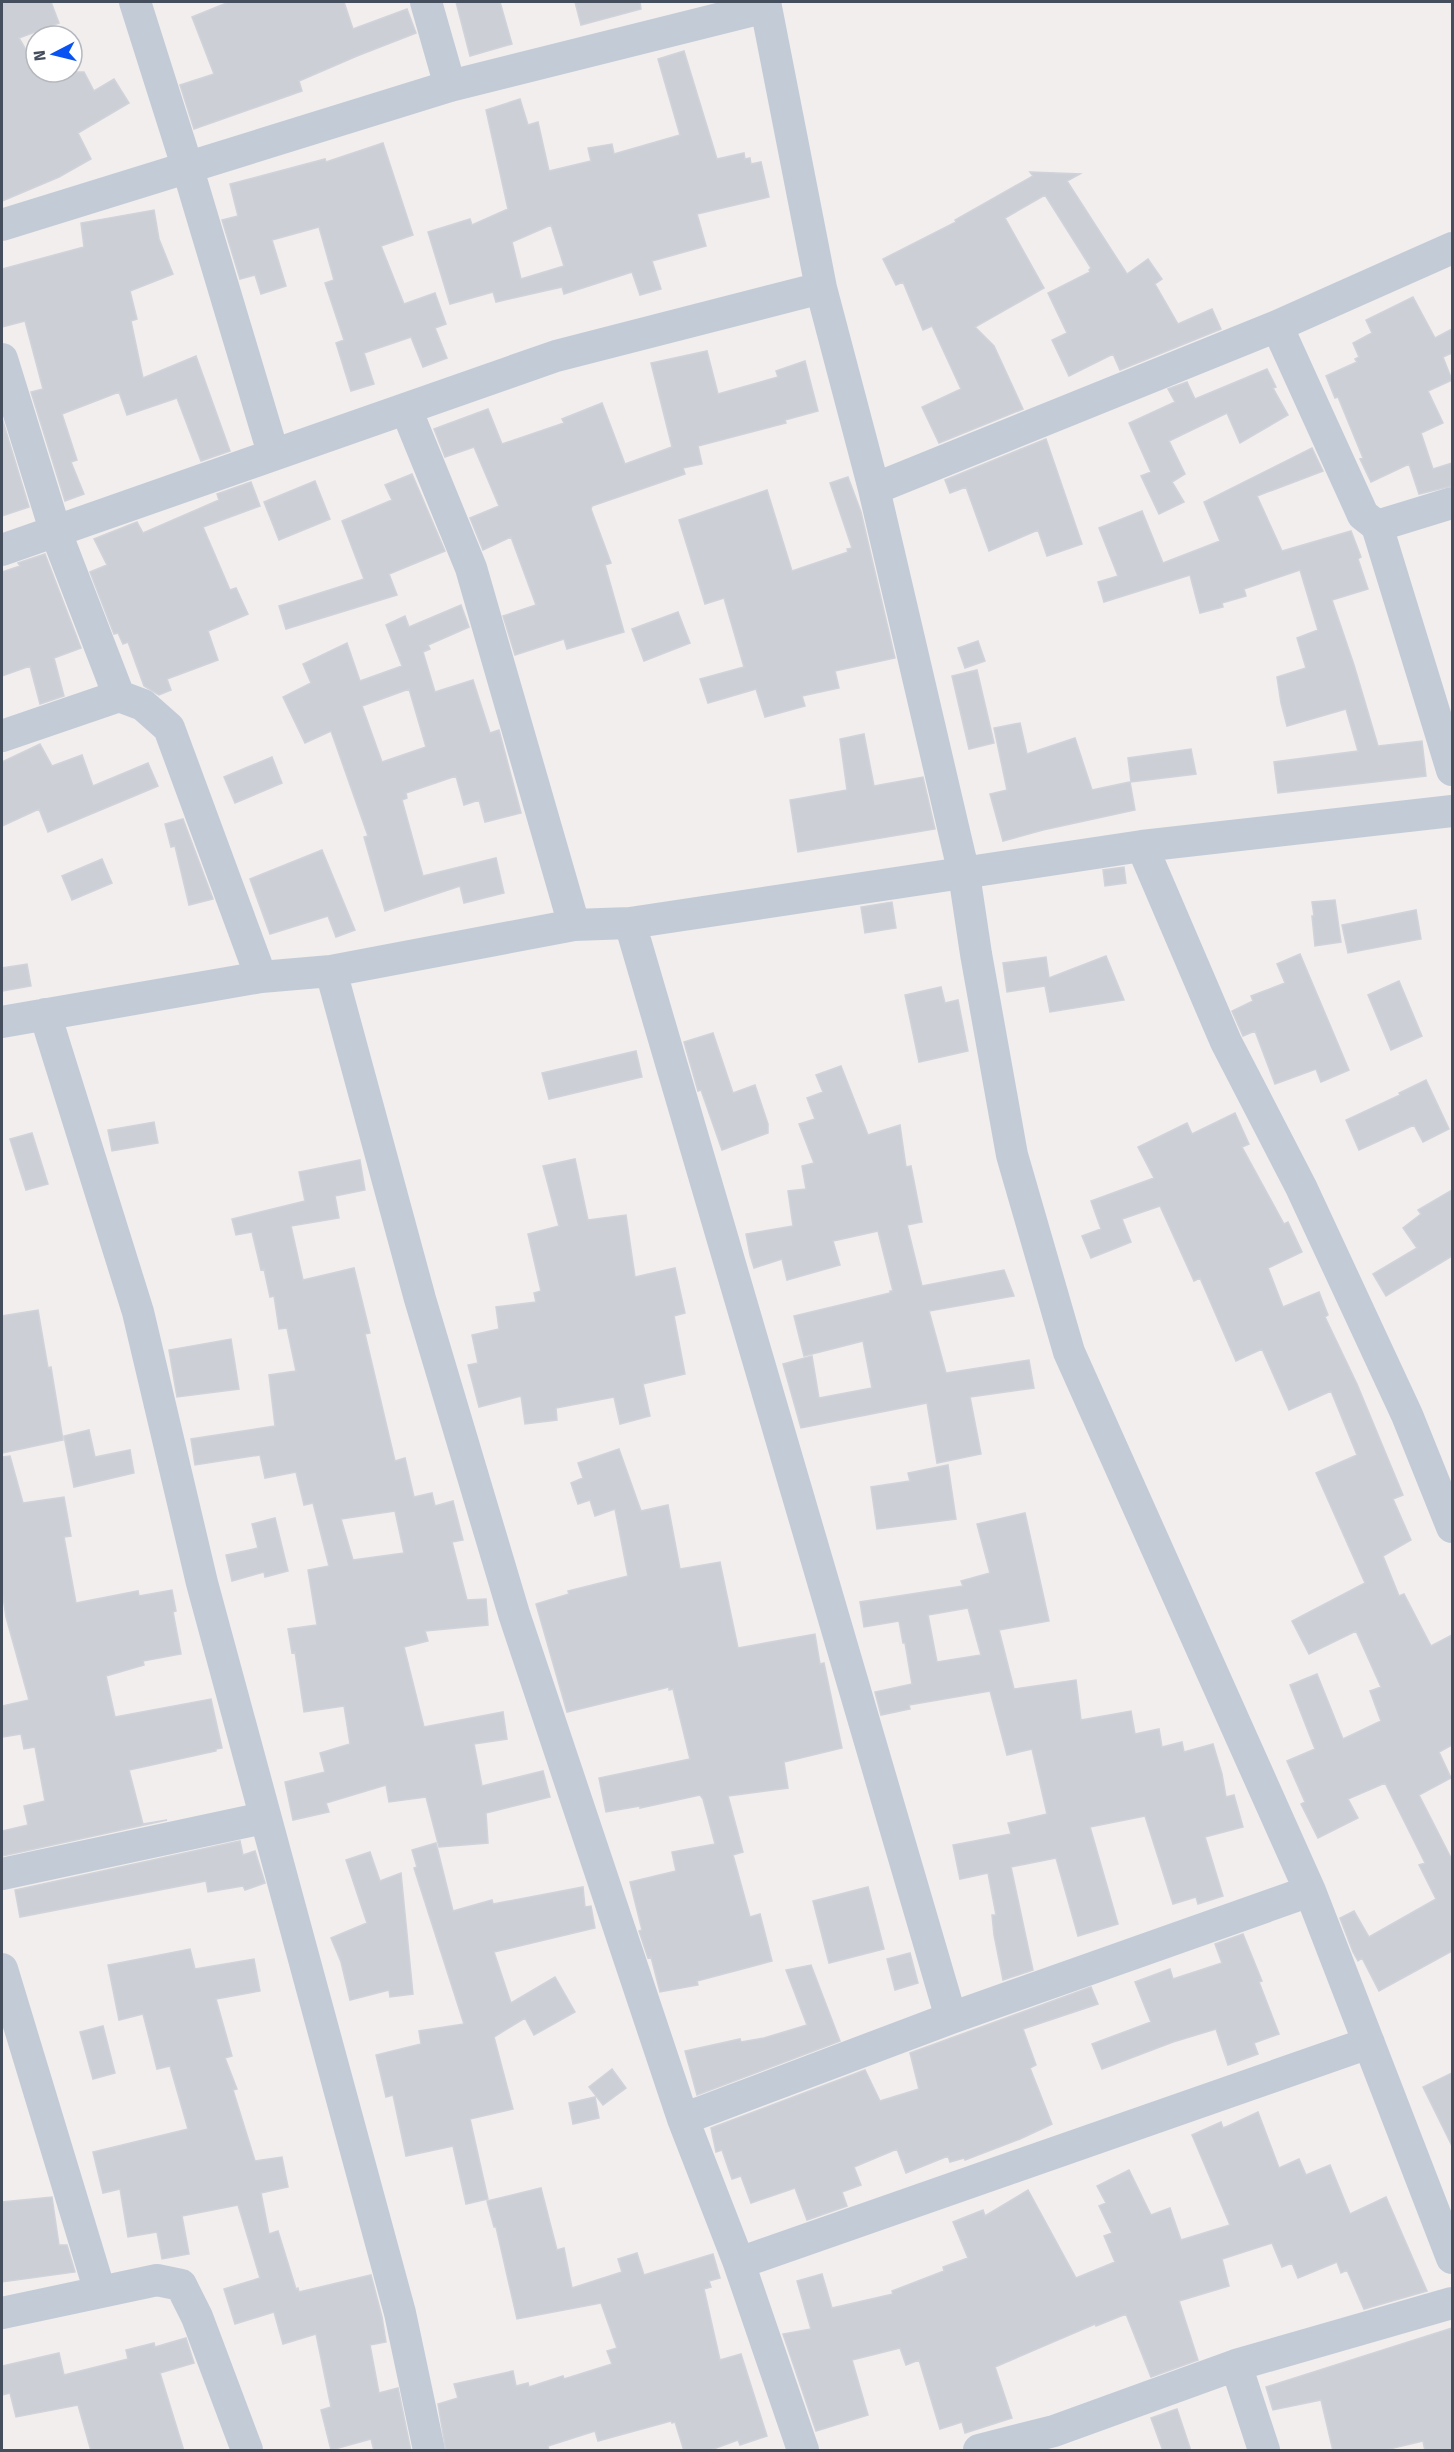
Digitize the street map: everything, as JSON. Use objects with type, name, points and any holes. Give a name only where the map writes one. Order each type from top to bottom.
[{"type":"street","points":[[135,2],[273,453]]},
{"type":"street","points":[[426,2],[450,86]]},
{"type":"street","points":[[2,225],[450,86],[766,4],[821,288],[874,489],[964,874],[1012,1155],[1069,1352],[1310,1891],[1452,2258]]},
{"type":"street","points":[[874,489],[1276,326],[1452,248]]},
{"type":"street","points":[[2,550],[273,453],[556,356],[821,288]]},
{"type":"street","points":[[1276,326],[1362,515],[1377,526],[1452,770]]},
{"type":"street","points":[[2,359],[55,530],[119,696]]},
{"type":"street","points":[[406,409],[471,568],[574,925]]},
{"type":"street","points":[[1377,526],[1452,503]]},
{"type":"street","points":[[2,736],[119,696],[143,705],[169,728],[261,977]]},
{"type":"street","points":[[2,1022],[261,977],[331,971],[574,925],[630,923],[1142,846],[1452,811]]},
{"type":"street","points":[[1142,846],[1226,1042],[1301,1187],[1407,1415],[1452,1527]]},
{"type":"street","points":[[630,923],[951,2018]]},
{"type":"street","points":[[331,971],[420,1299],[514,1614],[683,2119],[739,2263],[803,2451]]},
{"type":"street","points":[[45,1014],[138,1312],[202,1583],[397,2302],[429,2451]]},
{"type":"street","points":[[2,1874],[264,1818]]},
{"type":"street","points":[[683,2119],[951,2018],[1310,1891]]},
{"type":"street","points":[[2,1969],[100,2292]]},
{"type":"street","points":[[739,2263],[1369,2043]]},
{"type":"street","points":[[2,2313],[157,2280],[181,2285],[197,2317],[246,2451]]},
{"type":"street","points":[[979,2451],[1054,2431],[1236,2365],[1452,2303]]},
{"type":"street","points":[[1236,2365],[1264,2451]]},
{"type":"building","points":[[2,2],[51,2],[59,23],[24,24],[24,36],[19,38],[24,47],[24,84],[84,84],[84,72],[94,91],[114,79],[129,103],[78,133],[91,159],[59,177],[2,201]]},
{"type":"building","points":[[229,2],[344,2],[353,29],[407,9],[416,33],[299,81],[302,91],[194,129],[180,85],[214,74],[192,17]]},
{"type":"building","points":[[456,2],[500,2],[512,44],[470,56]]},
{"type":"building","points":[[575,2],[640,2],[641,9],[581,25]]},
{"type":"building","points":[[684,51],[717,159],[744,153],[745,159],[750,158],[751,164],[761,162],[769,197],[697,214],[706,246],[652,261],[661,289],[640,295],[632,272],[564,294],[562,287],[496,302],[493,292],[450,304],[428,232],[470,219],[472,225],[508,209],[486,110],[520,99],[528,125],[538,122],[549,171],[591,161],[588,148],[612,144],[614,154],[680,135],[658,59]],"holes":[[[551,225],[564,266],[521,279],[512,242]]]},
{"type":"building","points":[[383,143],[413,235],[381,246],[404,304],[435,293],[446,324],[435,328],[447,358],[423,367],[411,337],[364,353],[374,384],[351,391],[336,343],[344,340],[325,283],[334,280],[319,227],[272,240],[286,286],[261,294],[255,275],[240,279],[222,220],[238,216],[230,184],[325,159],[326,162]]},
{"type":"building","points":[[1030,172],[1080,174],[1067,181],[1127,274],[1148,259],[1162,279],[1155,284],[1178,324],[1212,309],[1221,329],[1120,370],[1113,354],[1069,376],[1052,340],[1067,333],[1048,293],[1090,272],[1091,268],[1045,195],[1005,218],[1044,288],[975,327],[994,346],[1023,409],[939,443],[922,407],[961,389],[932,326],[923,330],[903,282],[896,285],[883,259],[956,222],[955,220],[1033,176]]},
{"type":"building","points":[[154,210],[159,239],[173,274],[130,291],[137,319],[131,321],[143,378],[196,356],[230,451],[201,461],[177,398],[127,415],[119,392],[62,414],[77,460],[71,462],[84,494],[65,501],[31,392],[43,389],[25,321],[2,327],[2,269],[84,247],[81,223]]},
{"type":"building","points":[[1413,297],[1435,338],[1452,329],[1452,353],[1443,357],[1452,380],[1428,391],[1443,423],[1421,433],[1433,469],[1452,463],[1452,486],[1419,494],[1409,464],[1371,482],[1360,459],[1363,458],[1338,397],[1335,398],[1326,376],[1357,362],[1355,359],[1359,357],[1353,343],[1372,333],[1366,320]]},
{"type":"building","points":[[707,351],[718,394],[778,377],[776,371],[805,361],[818,411],[785,420],[786,423],[698,446],[702,464],[683,468],[685,474],[592,506],[591,509],[611,563],[605,565],[624,632],[567,649],[564,639],[515,655],[503,616],[536,605],[511,537],[483,550],[470,518],[499,506],[474,447],[445,457],[434,429],[488,409],[502,444],[564,423],[562,419],[602,403],[625,464],[672,447],[651,363]]},
{"type":"building","points":[[1267,369],[1276,387],[1273,388],[1288,415],[1240,443],[1227,413],[1169,441],[1185,474],[1172,482],[1184,502],[1159,514],[1141,476],[1151,472],[1129,423],[1175,402],[1168,389],[1187,382],[1195,399]]},
{"type":"building","points":[[2,418],[29,507],[2,516]]},
{"type":"building","points":[[1046,439],[1082,544],[1047,556],[1038,530],[989,551],[966,487],[950,493],[945,480]]},
{"type":"building","points":[[1312,448],[1323,471],[1257,496],[1282,551],[1351,531],[1361,557],[1358,559],[1368,589],[1332,600],[1378,746],[1422,741],[1426,776],[1278,793],[1274,762],[1358,751],[1346,709],[1287,726],[1277,677],[1306,668],[1297,638],[1318,630],[1300,570],[1244,589],[1246,596],[1222,603],[1223,607],[1200,613],[1190,575],[1104,602],[1098,582],[1118,576],[1099,528],[1142,511],[1163,563],[1220,541],[1204,502]]},
{"type":"building","points":[[412,474],[445,551],[389,574],[397,595],[286,629],[279,606],[364,579],[342,521],[392,500],[385,485]]},
{"type":"building","points":[[848,477],[861,512],[895,658],[835,671],[839,688],[802,696],[805,706],[765,717],[756,689],[708,703],[700,679],[744,667],[724,598],[705,604],[679,520],[767,490],[792,571],[848,552],[847,549],[852,548],[830,483]]},
{"type":"building","points":[[315,481],[330,519],[279,540],[264,502]]},
{"type":"building","points":[[251,482],[260,506],[203,527],[230,590],[236,588],[248,614],[208,631],[218,660],[167,679],[171,690],[159,695],[144,686],[128,642],[123,644],[118,633],[114,634],[90,572],[107,565],[94,539],[137,522],[143,533],[219,500],[217,494]]},
{"type":"building","points":[[45,554],[81,648],[54,658],[64,696],[40,704],[30,666],[2,676],[2,572],[20,566],[18,563]]},
{"type":"building","points":[[461,605],[469,627],[428,645],[430,649],[423,652],[435,692],[473,680],[490,733],[499,730],[521,813],[485,822],[479,800],[464,805],[456,776],[406,793],[407,798],[402,800],[423,876],[496,858],[504,893],[464,903],[460,886],[385,911],[364,837],[368,836],[331,731],[305,743],[283,697],[311,683],[303,664],[347,643],[360,681],[402,666],[386,625],[405,616],[409,627]],"holes":[[[409,689],[426,747],[382,762],[362,706]]]},
{"type":"building","points":[[678,612],[690,643],[644,661],[632,629]]},
{"type":"building","points":[[978,641],[985,661],[965,668],[958,648]]},
{"type":"building","points":[[977,670],[994,743],[969,749],[952,676]]},
{"type":"building","points":[[1020,723],[1027,754],[1075,738],[1092,790],[1130,782],[1135,810],[1003,841],[990,794],[1007,790],[994,728]]},
{"type":"building","points":[[864,734],[874,786],[923,777],[935,829],[798,852],[790,800],[847,790],[840,739]]},
{"type":"building","points":[[40,744],[52,766],[82,755],[93,786],[148,763],[158,786],[48,832],[39,809],[2,826],[2,762]]},
{"type":"building","points":[[1191,749],[1196,774],[1131,782],[1128,758]]},
{"type":"building","points":[[272,757],[282,783],[235,803],[224,777]]},
{"type":"building","points":[[183,819],[213,899],[189,905],[175,846],[171,847],[165,824]]},
{"type":"building","points":[[322,850],[355,930],[336,937],[328,916],[270,934],[250,879]]},
{"type":"building","points":[[102,859],[112,883],[72,900],[62,876]]},
{"type":"building","points":[[1124,867],[1126,883],[1105,886],[1103,870]]},
{"type":"building","points":[[1335,900],[1341,942],[1315,946],[1312,902]]},
{"type":"building","points":[[892,902],[896,928],[865,933],[861,907]]},
{"type":"building","points":[[1416,910],[1421,939],[1348,953],[1342,925]]},
{"type":"building","points":[[1300,954],[1349,1070],[1321,1082],[1316,1069],[1275,1084],[1255,1031],[1243,1036],[1232,1011],[1253,1001],[1251,996],[1285,983],[1277,964]]},
{"type":"building","points":[[1106,956],[1124,1000],[1050,1012],[1045,986],[1007,992],[1003,963],[1046,957],[1049,978]]},
{"type":"building","points":[[27,964],[31,986],[2,991],[2,968]]},
{"type":"building","points":[[1399,981],[1422,1036],[1391,1050],[1368,995]]},
{"type":"building","points":[[941,987],[945,1003],[958,1000],[968,1051],[919,1062],[905,995]]},
{"type":"building","points":[[713,1033],[733,1093],[755,1085],[768,1124],[768,1133],[722,1150],[701,1090],[698,1091],[684,1042]]},
{"type":"building","points":[[636,1051],[642,1077],[549,1099],[542,1073]]},
{"type":"building","points":[[841,1066],[868,1135],[900,1125],[906,1167],[911,1166],[922,1222],[907,1225],[922,1286],[1004,1270],[1014,1296],[929,1311],[946,1373],[1029,1360],[1034,1388],[970,1397],[981,1454],[937,1463],[927,1403],[801,1428],[783,1364],[812,1356],[819,1398],[872,1388],[863,1341],[804,1356],[794,1316],[893,1291],[878,1231],[833,1241],[840,1265],[787,1280],[782,1259],[754,1268],[750,1255],[746,1234],[793,1226],[788,1191],[806,1189],[802,1166],[814,1163],[799,1124],[815,1119],[807,1098],[823,1092],[816,1075]]},
{"type":"building","points":[[1426,1080],[1449,1129],[1423,1142],[1414,1125],[1359,1150],[1346,1120]]},
{"type":"building","points":[[1235,1113],[1249,1144],[1242,1147],[1284,1224],[1288,1222],[1302,1252],[1268,1268],[1283,1307],[1319,1292],[1328,1315],[1325,1317],[1357,1384],[1403,1495],[1393,1499],[1411,1540],[1383,1556],[1399,1596],[1404,1594],[1431,1646],[1452,1635],[1452,1745],[1439,1752],[1451,1778],[1419,1795],[1452,1860],[1452,1951],[1379,1991],[1362,1958],[1358,1961],[1353,1952],[1340,1918],[1354,1911],[1369,1937],[1436,1899],[1419,1865],[1425,1863],[1385,1783],[1348,1799],[1358,1818],[1318,1838],[1301,1804],[1305,1802],[1287,1761],[1315,1749],[1290,1685],[1317,1674],[1343,1739],[1381,1721],[1370,1691],[1381,1687],[1356,1631],[1309,1654],[1292,1621],[1365,1583],[1316,1473],[1357,1455],[1331,1391],[1289,1410],[1262,1349],[1236,1361],[1200,1278],[1194,1281],[1160,1206],[1122,1219],[1131,1242],[1091,1258],[1082,1236],[1101,1229],[1091,1201],[1154,1178],[1138,1147],[1187,1123],[1192,1134]]},
{"type":"building","points":[[154,1122],[158,1143],[112,1151],[108,1130]]},
{"type":"building","points":[[32,1133],[48,1184],[26,1190],[10,1139]]},
{"type":"building","points":[[575,1159],[588,1220],[626,1215],[635,1277],[675,1268],[685,1313],[674,1316],[685,1374],[643,1384],[650,1416],[620,1424],[614,1397],[556,1408],[557,1420],[525,1424],[521,1396],[479,1407],[468,1365],[478,1363],[472,1335],[499,1329],[496,1307],[536,1302],[534,1293],[541,1291],[528,1234],[559,1226],[543,1166]]},
{"type":"building","points":[[360,1160],[365,1190],[335,1196],[339,1218],[291,1226],[303,1280],[354,1268],[370,1333],[365,1334],[395,1461],[405,1458],[414,1497],[432,1493],[435,1506],[453,1501],[463,1540],[452,1542],[467,1600],[486,1599],[488,1625],[425,1631],[428,1641],[404,1647],[424,1727],[503,1712],[507,1739],[474,1744],[482,1786],[543,1771],[550,1797],[486,1813],[488,1843],[439,1847],[426,1797],[389,1802],[386,1785],[326,1803],[329,1812],[293,1820],[285,1782],[325,1772],[320,1753],[350,1744],[344,1706],[304,1712],[295,1652],[292,1653],[288,1629],[317,1625],[308,1570],[329,1566],[313,1503],[304,1505],[296,1472],[265,1478],[260,1455],[195,1465],[191,1439],[275,1426],[269,1375],[296,1371],[287,1328],[279,1329],[274,1296],[270,1297],[252,1232],[236,1235],[232,1219],[305,1201],[299,1172]],"holes":[[[395,1511],[404,1553],[353,1560],[341,1519]]]},
{"type":"building","points":[[1452,1190],[1452,1256],[1386,1296],[1373,1274],[1417,1248],[1403,1228],[1421,1214],[1418,1210]]},
{"type":"building","points":[[38,1310],[48,1368],[51,1367],[63,1440],[2,1453],[2,1316]]},
{"type":"building","points":[[231,1339],[239,1389],[177,1397],[169,1350]]},
{"type":"building","points":[[89,1430],[95,1457],[130,1450],[134,1473],[74,1487],[64,1436]]},
{"type":"building","points":[[619,1449],[641,1511],[668,1505],[680,1569],[720,1562],[738,1648],[815,1634],[820,1664],[824,1663],[842,1748],[784,1762],[788,1788],[728,1796],[743,1852],[733,1855],[750,1917],[760,1914],[772,1961],[697,1981],[698,1985],[660,1992],[651,1957],[648,1958],[639,1931],[642,1930],[630,1882],[676,1871],[672,1852],[715,1844],[703,1799],[700,1795],[640,1808],[640,1806],[606,1812],[599,1778],[690,1759],[673,1689],[669,1690],[669,1687],[567,1712],[536,1604],[569,1594],[568,1591],[628,1576],[615,1509],[595,1516],[590,1500],[578,1504],[571,1483],[583,1478],[578,1463]]},
{"type":"building","points":[[10,1456],[23,1503],[64,1497],[71,1536],[64,1537],[76,1603],[138,1591],[139,1596],[172,1590],[176,1611],[173,1612],[181,1654],[143,1661],[144,1665],[106,1676],[115,1717],[211,1699],[222,1748],[129,1770],[143,1824],[167,1820],[2,1856],[2,1831],[28,1825],[24,1806],[45,1801],[35,1747],[24,1749],[21,1734],[2,1737],[2,1706],[29,1700],[6,1617],[2,1590],[2,1457]]},
{"type":"building","points":[[948,1465],[956,1519],[877,1529],[871,1487],[910,1481],[908,1473]]},
{"type":"building","points":[[1025,1513],[1049,1621],[999,1630],[1014,1689],[1076,1680],[1081,1720],[1131,1711],[1135,1734],[1159,1729],[1162,1747],[1182,1742],[1184,1752],[1213,1744],[1226,1797],[1234,1795],[1243,1827],[1205,1837],[1223,1896],[1198,1904],[1196,1897],[1173,1904],[1145,1816],[1090,1827],[1118,1924],[1078,1936],[1056,1858],[1011,1867],[1033,1970],[1003,1980],[994,1935],[992,1915],[996,1915],[988,1873],[960,1879],[953,1845],[1011,1834],[1008,1823],[1047,1814],[1032,1749],[1007,1755],[990,1691],[909,1705],[910,1709],[881,1715],[875,1692],[912,1684],[905,1643],[903,1643],[899,1621],[864,1627],[860,1602],[963,1586],[961,1581],[990,1573],[977,1524]],"holes":[[[968,1608],[981,1655],[937,1662],[928,1615]]]},
{"type":"building","points":[[275,1518],[288,1571],[265,1577],[264,1572],[232,1581],[226,1555],[258,1548],[252,1524]]},
{"type":"building","points":[[240,1841],[243,1855],[255,1851],[265,1883],[245,1890],[243,1886],[208,1892],[206,1881],[20,1917],[15,1890]]},
{"type":"building","points":[[436,1843],[453,1911],[492,1900],[493,1904],[583,1887],[585,1907],[591,1906],[595,1928],[494,1952],[511,2003],[555,1977],[575,2012],[534,2035],[525,2018],[494,2037],[513,2109],[470,2119],[488,2199],[466,2204],[453,2146],[406,2156],[393,2095],[386,2097],[376,2055],[421,2044],[419,2031],[464,2024],[414,1868],[417,1867],[412,1850]]},
{"type":"building","points":[[370,1852],[380,1881],[401,1873],[413,1994],[390,1997],[389,1990],[350,2000],[341,1962],[331,1938],[367,1923],[346,1860]]},
{"type":"building","points":[[868,1887],[884,1949],[829,1963],[813,1901]]},
{"type":"building","points":[[1243,1934],[1262,1981],[1259,1982],[1279,2034],[1254,2043],[1258,2054],[1228,2065],[1216,2029],[1173,2042],[1102,2069],[1092,2044],[1151,2022],[1135,1982],[1170,1969],[1173,1979],[1222,1963],[1215,1944]]},
{"type":"building","points":[[190,1949],[195,1969],[254,1959],[260,1991],[216,1999],[232,2056],[225,2058],[237,2089],[233,2090],[255,2161],[282,2157],[288,2187],[261,2193],[269,2234],[278,2231],[296,2289],[298,2288],[299,2292],[371,2275],[386,2342],[370,2345],[379,2393],[398,2388],[411,2451],[374,2451],[371,2439],[331,2450],[321,2410],[331,2407],[316,2334],[283,2344],[274,2312],[235,2324],[224,2289],[260,2278],[238,2205],[182,2216],[189,2254],[162,2259],[157,2232],[128,2237],[120,2189],[103,2193],[93,2152],[188,2129],[170,2066],[157,2069],[143,2014],[119,2020],[108,1965]]},
{"type":"building","points":[[910,1953],[918,1983],[895,1990],[887,1959]]},
{"type":"building","points":[[811,1965],[840,2041],[697,2095],[685,2051],[740,2039],[741,2042],[764,2038],[807,2025],[786,1970]]},
{"type":"building","points":[[1091,1987],[1098,2004],[1023,2029],[1036,2065],[1030,2068],[1052,2124],[1020,2139],[965,2160],[964,2158],[950,2162],[948,2156],[906,2173],[897,2149],[854,2167],[861,2185],[842,2192],[847,2206],[807,2220],[795,2188],[751,2203],[741,2176],[732,2179],[722,2150],[716,2152],[711,2128],[865,2070],[880,2101],[919,2089],[910,2053]]},
{"type":"building","points":[[103,2026],[115,2073],[93,2079],[80,2032]]},
{"type":"building","points":[[612,2069],[626,2088],[603,2105],[589,2087]]},
{"type":"building","points":[[1452,2073],[1452,2146],[1423,2087]]},
{"type":"building","points":[[595,2097],[599,2118],[573,2124],[569,2103]]},
{"type":"building","points":[[1258,2112],[1279,2168],[1299,2159],[1306,2175],[1330,2165],[1350,2214],[1386,2197],[1427,2291],[1364,2309],[1347,2270],[1341,2273],[1337,2262],[1298,2278],[1292,2263],[1282,2267],[1272,2243],[1222,2259],[1229,2286],[1179,2301],[1198,2360],[1151,2377],[1126,2314],[1096,2326],[1095,2324],[995,2367],[1012,2418],[965,2433],[962,2422],[940,2429],[919,2360],[906,2365],[900,2348],[852,2360],[868,2415],[816,2431],[783,2334],[811,2329],[797,2281],[822,2274],[832,2308],[893,2294],[892,2291],[944,2271],[943,2267],[968,2258],[953,2222],[983,2210],[985,2216],[1028,2190],[1076,2278],[1115,2262],[1104,2236],[1112,2233],[1099,2206],[1106,2203],[1097,2186],[1129,2170],[1151,2215],[1170,2208],[1181,2240],[1230,2225],[1192,2135],[1221,2122],[1223,2128]]},
{"type":"building","points":[[541,2188],[557,2250],[564,2248],[572,2288],[622,2272],[618,2259],[637,2253],[644,2275],[713,2254],[720,2278],[709,2281],[711,2287],[704,2289],[720,2360],[741,2354],[767,2436],[740,2445],[738,2440],[708,2451],[684,2451],[675,2422],[671,2421],[598,2441],[595,2431],[548,2446],[549,2451],[446,2451],[438,2404],[458,2398],[454,2384],[513,2371],[516,2386],[528,2383],[529,2387],[612,2364],[607,2351],[617,2348],[601,2303],[517,2319],[496,2227],[494,2227],[487,2201]]},
{"type":"building","points":[[52,2197],[59,2245],[67,2245],[75,2272],[2,2282],[2,2202]]},
{"type":"building","points":[[1452,2328],[1452,2451],[1425,2451],[1423,2441],[1381,2451],[1333,2451],[1321,2400],[1273,2410],[1266,2387]]},
{"type":"building","points":[[186,2338],[194,2363],[160,2373],[184,2451],[91,2451],[78,2405],[16,2417],[10,2393],[2,2395],[2,2366],[59,2353],[64,2375],[128,2359],[126,2350],[154,2343],[155,2347]]},
{"type":"building","points":[[1177,2409],[1191,2451],[1163,2451],[1151,2418]]}]
